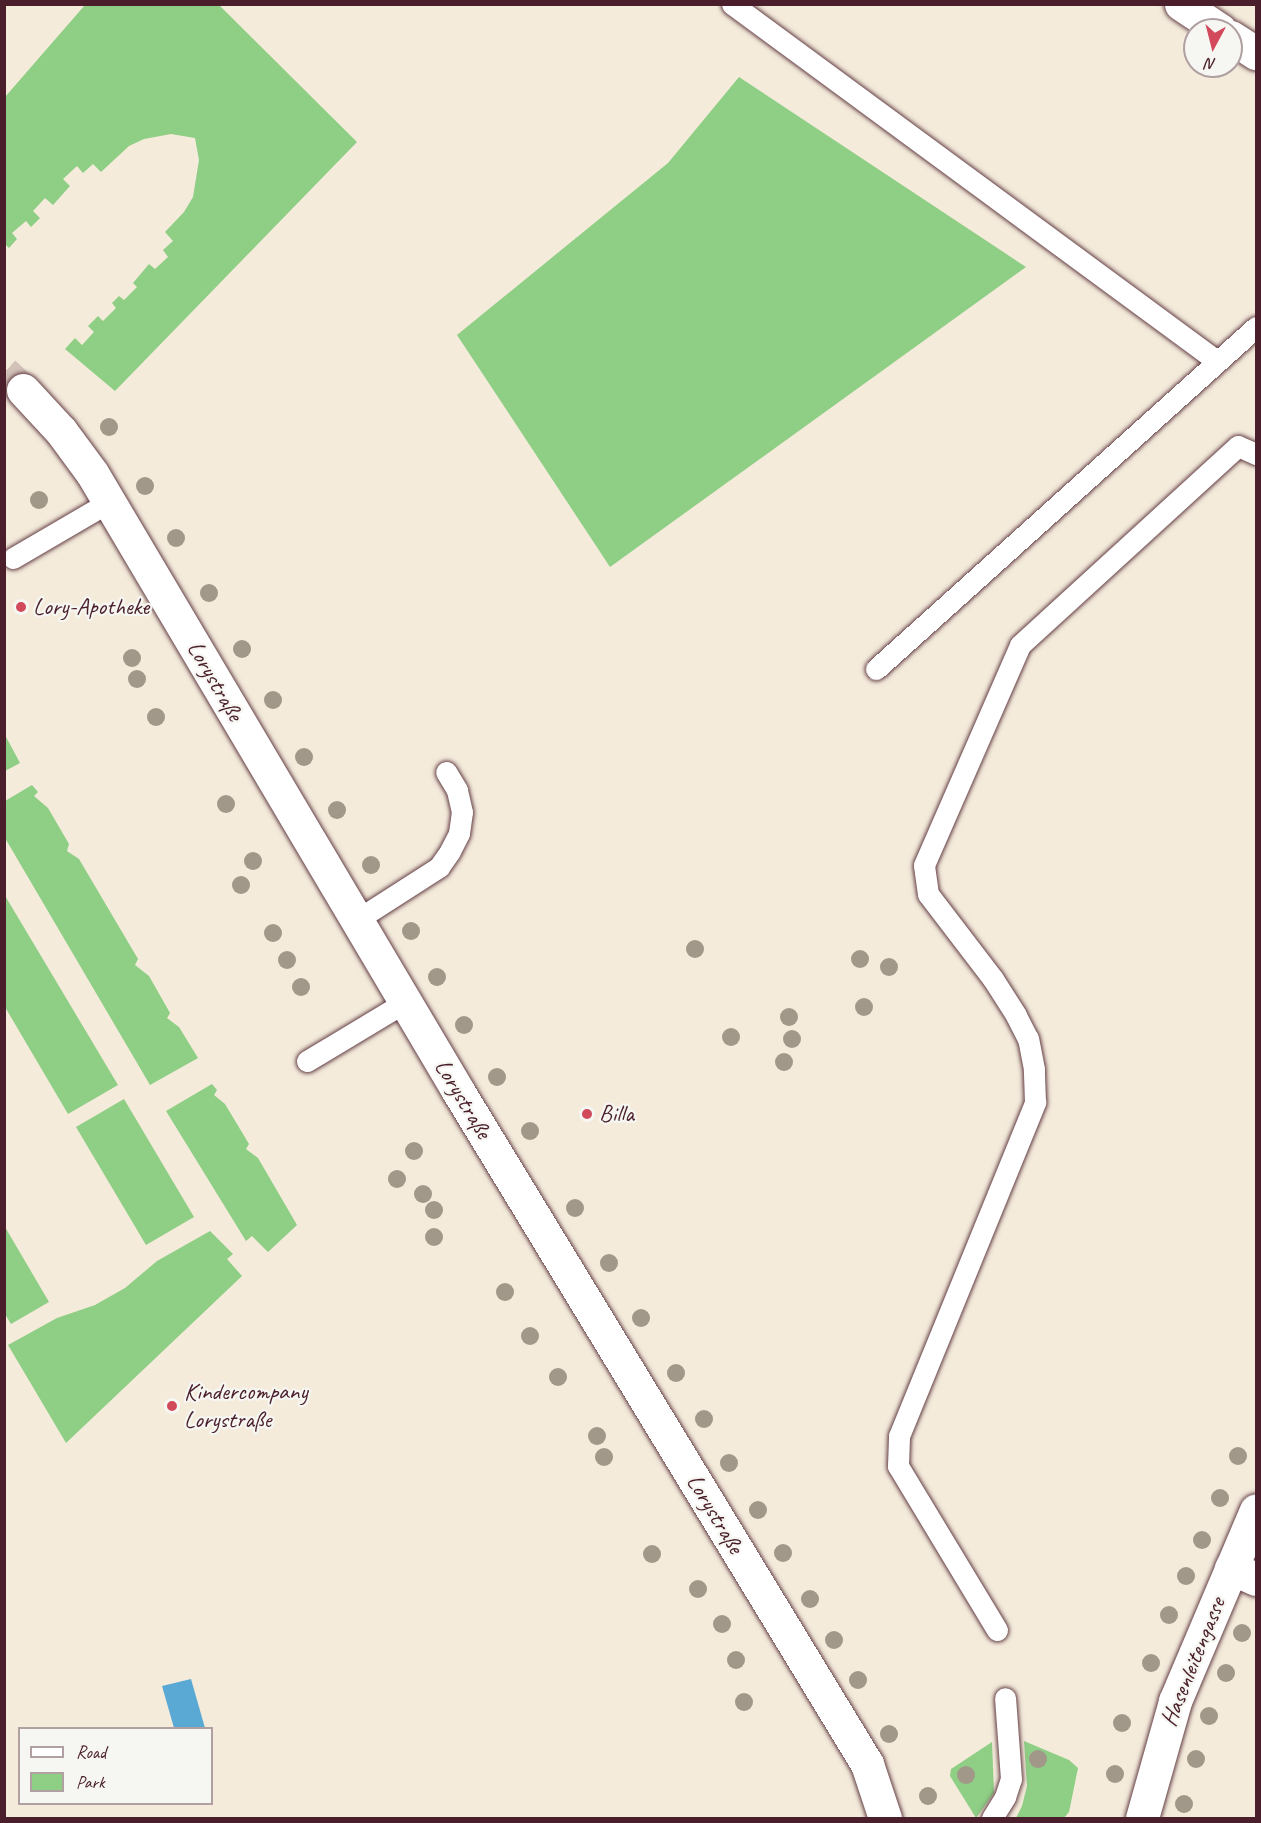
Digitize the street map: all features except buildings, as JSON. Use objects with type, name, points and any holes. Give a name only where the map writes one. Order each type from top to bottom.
[{"type":"street","points":[[1181,4],[1202,18]]},
{"type":"street","points":[[1243,44],[1257,53]]},
{"type":"street","name":"Lorystraße","points":[[23,390],[61,431],[92,473],[356,921],[867,1764],[885,1818]]},
{"type":"street","name":"Hasenleitengasse","points":[[1142,1818],[1175,1701],[1244,1574],[1257,1510]]},
{"type":"lane","points":[[732,4],[1217,361]]},
{"type":"lane","points":[[876,669],[1257,327]]},
{"type":"lane","points":[[997,1630],[898,1466],[898,1436],[1035,1102],[1034,1069],[1028,1040],[1016,1015],[993,979],[928,894],[924,865],[1020,645],[1238,446],[1257,454]]},
{"type":"lane","points":[[13,558],[109,502]]},
{"type":"lane","points":[[356,921],[439,867],[450,850],[459,833],[462,812],[456,790],[446,772]]},
{"type":"lane","points":[[307,1060],[405,1002]]},
{"type":"lane","points":[[992,1818],[1005,1797],[1011,1779],[1005,1698]]},
{"type":"green space","points":[[85,5],[219,5],[357,142],[115,391],[65,349],[75,338],[82,345],[94,332],[88,326],[98,316],[103,321],[116,308],[112,303],[119,296],[124,300],[137,287],[133,283],[149,264],[155,269],[168,257],[163,250],[173,241],[165,232],[184,212],[193,197],[199,160],[195,138],[171,134],[144,139],[129,146],[101,172],[93,164],[83,173],[77,166],[63,179],[70,186],[53,205],[45,198],[33,211],[40,218],[31,227],[26,221],[12,233],[17,239],[9,248],[5,244],[5,97]]},
{"type":"green space","points":[[739,77],[1026,267],[610,567],[457,335],[668,163]]},
{"type":"green space","points":[[5,735],[20,763],[4,771]]},
{"type":"green space","points":[[32,785],[38,792],[34,796],[48,808],[69,844],[67,851],[79,859],[138,959],[135,965],[149,976],[170,1013],[167,1018],[179,1027],[198,1058],[150,1085],[5,838],[5,801]]},
{"type":"green space","points":[[4,894],[118,1085],[68,1114],[5,1007]]},
{"type":"green space","points":[[212,1084],[217,1090],[214,1095],[225,1104],[249,1144],[246,1149],[258,1158],[297,1225],[268,1252],[252,1236],[246,1241],[166,1111]]},
{"type":"green space","points":[[124,1099],[194,1217],[146,1245],[76,1127]]},
{"type":"green space","points":[[5,1227],[49,1302],[11,1324],[5,1314]]},
{"type":"green space","points":[[210,1231],[233,1254],[227,1259],[242,1276],[66,1443],[8,1345],[57,1318],[95,1305],[125,1288],[157,1261]]},
{"type":"green space","points":[[1024,1741],[1069,1760],[1078,1768],[1069,1812],[1064,1818],[1016,1818],[1027,1786]]},
{"type":"green space","points":[[992,1742],[994,1793],[976,1818],[950,1776],[951,1769]]},
{"type":"water","points":[[191,1679],[205,1727],[174,1727],[162,1686]]},
{"type":"tunnel","points":[[4,372],[23,390]]},
{"type":"place","name":"Lory-Apotheke","points":[[21,607]]},
{"type":"place","name":"Billa","points":[[587,1114]]},
{"type":"place","name":"Kindercompany Lorystraße","points":[[172,1406]]}]
